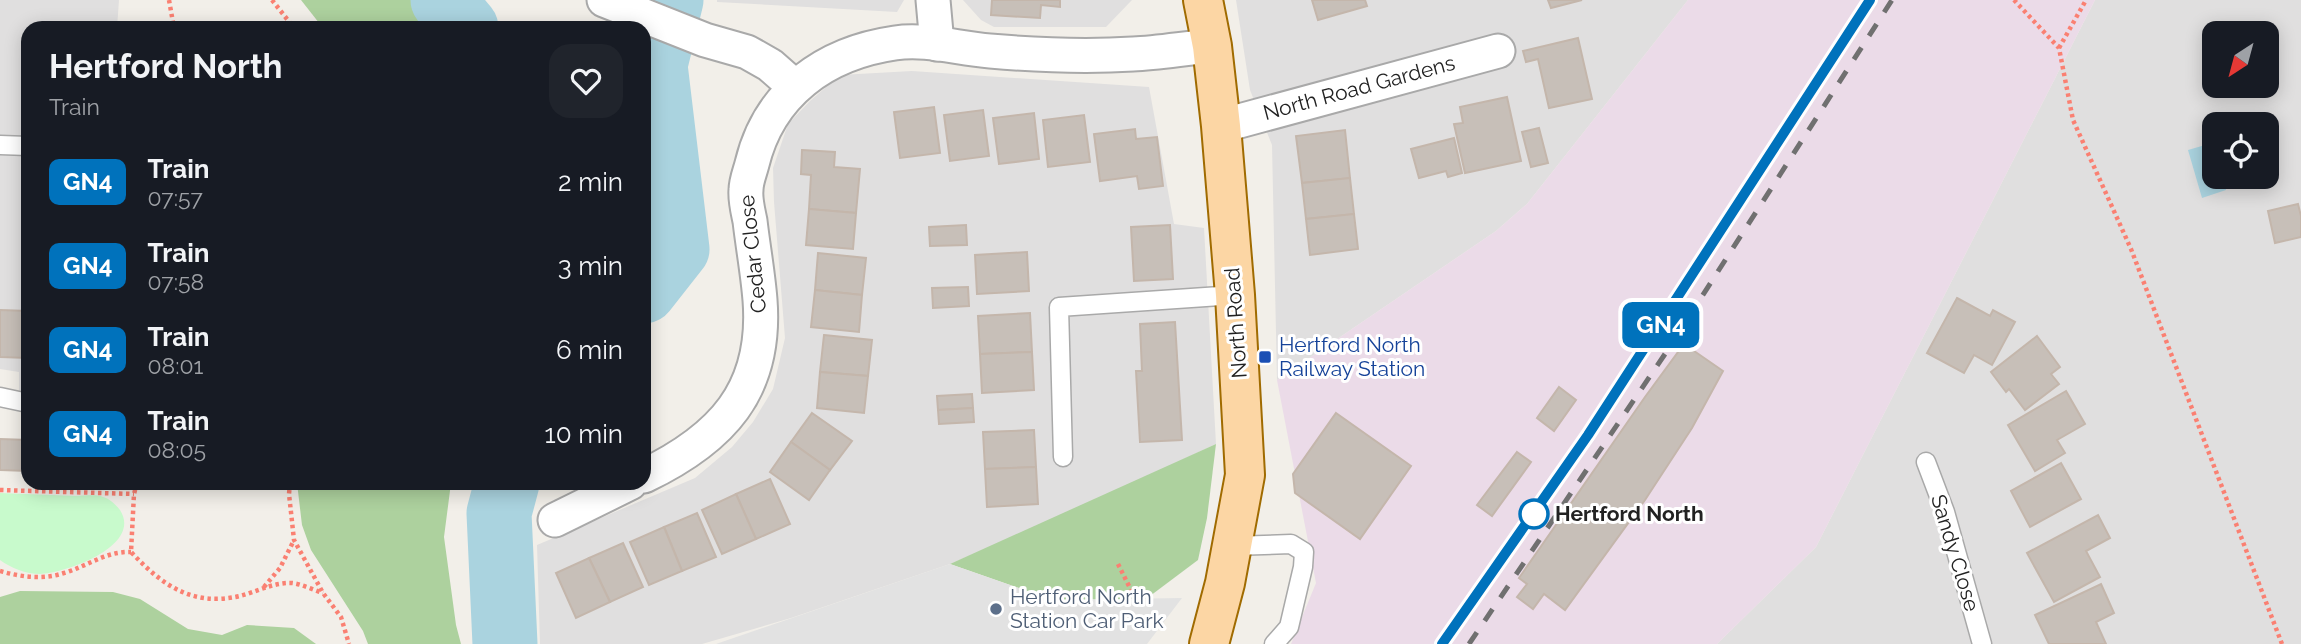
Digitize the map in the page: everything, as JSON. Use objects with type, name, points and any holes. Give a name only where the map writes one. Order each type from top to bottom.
[{"type":"main road","name":"North Road","points":[[1203,0],[1212,46],[1221,126],[1235,295],[1245,475],[1225,583],[1209,644]]},
{"type":"street","points":[[933,0],[937,44]]},
{"type":"street","points":[[617,6],[705,40],[747,52],[769,65],[795,87]]},
{"type":"street","name":"Cedar Close","points":[[651,473],[676,461],[705,440],[728,417],[745,391],[760,332],[760,300],[746,189],[755,151],[769,117],[795,87],[826,63],[897,42],[988,51],[1090,55],[1134,54],[1212,46]]},
{"type":"street","name":"North Road Gardens","points":[[1221,126],[1498,51]]},
{"type":"street","points":[[555,520],[616,490]]},
{"type":"lane","points":[[0,145],[21,146]]},
{"type":"lane","points":[[1063,457],[1059,307],[1235,295]]},
{"type":"lane","points":[[0,397],[21,402]]},
{"type":"lane","name":"Sandy Close","points":[[1926,462],[1945,512],[1982,644]]},
{"type":"lane","points":[[1232,546],[1290,544],[1304,552],[1289,626],[1274,644]]},
{"type":"path","points":[[169,0],[173,21]]},
{"type":"path","points":[[272,0],[288,21]]},
{"type":"path","points":[[2014,0],[2059,48],[2073,120],[2132,250],[2282,644]]},
{"type":"path","points":[[2059,48],[2086,0]]},
{"type":"path","points":[[0,490],[134,494]]},
{"type":"path","points":[[131,552],[135,490]]},
{"type":"path","points":[[289,490],[294,540],[323,593],[341,617],[349,644]]},
{"type":"path","points":[[263,588],[279,568],[294,540]]},
{"type":"path","points":[[0,571],[40,578],[65,573],[117,551],[131,552],[155,576],[182,594],[205,598],[239,597],[263,588],[292,583],[323,593]]},
{"type":"path","points":[[1118,564],[1139,604]]},
{"type":"shaded area","points":[[0,0],[119,0],[118,21],[21,21],[21,395],[19,372],[0,369]]},
{"type":"shaded area","points":[[717,0],[904,0],[897,12]]},
{"type":"shaded area","points":[[963,0],[1132,0],[1106,27],[994,27],[981,20]]},
{"type":"shaded area","points":[[1236,0],[1688,0],[1527,204],[1496,231],[1277,380],[1272,145],[1250,90]]},
{"type":"shaded area","points":[[1688,0],[2095,0],[1816,547],[1717,644],[1291,644],[1316,583],[1277,380],[1496,231],[1527,204]]},
{"type":"shaded area","points":[[2095,0],[2301,0],[2301,644],[1717,644],[1816,547]]},
{"type":"shaded area","points":[[912,71],[1149,87],[1174,224],[1204,228],[1216,444],[1054,520],[950,564],[791,618],[702,644],[540,644],[537,545],[695,478],[732,447],[753,422],[773,389],[785,338],[773,168],[788,124],[840,75]]},
{"type":"shaded area","name":"Hertford North Station Car Park","points":[[950,564],[1053,600],[1182,598],[1147,644],[716,644]]},
{"type":"green space","points":[[301,0],[418,0],[437,21],[318,21]]},
{"type":"green space","points":[[1216,444],[1207,518],[1198,560],[1146,599],[1053,600],[950,564]]},
{"type":"green space","points":[[298,490],[450,490],[444,537],[461,644],[368,644],[363,631],[311,550],[302,525]]},
{"type":"green space","points":[[0,493],[100,496],[120,510],[124,523],[121,535],[112,546],[98,555],[67,569],[40,574],[19,570],[0,560]]},
{"type":"green space","points":[[20,591],[113,592],[140,599],[188,629],[222,635],[247,625],[294,628],[316,644],[0,644],[0,597]]},
{"type":"water","points":[[2202,146],[2202,189],[2226,190],[2202,198],[2188,150]]},
{"type":"building","points":[[992,0],[1060,0],[1060,7],[1041,5],[1040,18],[991,15]]},
{"type":"building","points":[[1312,0],[1365,0],[1367,6],[1318,20]]},
{"type":"building","points":[[1548,0],[1582,0],[1551,8]]},
{"type":"building","points":[[1578,38],[1592,99],[1549,108],[1538,59],[1526,62],[1523,51]]},
{"type":"building","points":[[1507,97],[1521,161],[1465,173],[1454,124],[1463,123],[1460,107]]},
{"type":"building","points":[[934,107],[940,153],[900,158],[894,112]]},
{"type":"building","points":[[983,110],[989,156],[950,161],[944,115]]},
{"type":"building","points":[[1034,113],[1039,159],[999,164],[993,118]]},
{"type":"building","points":[[1084,115],[1090,162],[1048,167],[1043,120]]},
{"type":"building","points":[[1539,128],[1548,163],[1531,167],[1522,132]]},
{"type":"building","points":[[1135,129],[1136,139],[1157,137],[1163,186],[1139,189],[1137,176],[1100,181],[1094,134]]},
{"type":"building","points":[[1345,130],[1350,178],[1302,183],[1296,136]]},
{"type":"building","points":[[1454,138],[1462,173],[1448,177],[1446,171],[1419,178],[1411,149]]},
{"type":"building","points":[[802,150],[835,152],[834,167],[860,169],[856,213],[809,209],[811,175],[801,174]]},
{"type":"building","points":[[1350,178],[1354,214],[1306,219],[1302,183]]},
{"type":"building","points":[[2298,204],[2301,237],[2275,243],[2268,211]]},
{"type":"building","points":[[809,209],[856,213],[853,249],[806,245]]},
{"type":"building","points":[[1354,214],[1358,249],[1310,255],[1306,219]]},
{"type":"building","points":[[966,225],[967,245],[930,246],[929,227]]},
{"type":"building","points":[[1170,225],[1173,279],[1134,281],[1131,227]]},
{"type":"building","points":[[1027,252],[1029,291],[977,294],[975,255]]},
{"type":"building","points":[[818,253],[866,258],[862,295],[815,290]]},
{"type":"building","points":[[968,287],[969,306],[933,308],[932,288]]},
{"type":"building","points":[[815,290],[862,295],[859,332],[811,327]]},
{"type":"building","points":[[1957,298],[1990,316],[1993,310],[2015,322],[1992,365],[1974,355],[1964,373],[1927,353]]},
{"type":"building","points":[[0,310],[21,311],[21,358],[0,357]]},
{"type":"building","points":[[1030,313],[1032,352],[980,354],[978,316]]},
{"type":"building","points":[[1175,322],[1182,440],[1140,442],[1136,371],[1142,371],[1140,324]]},
{"type":"building","points":[[824,335],[872,340],[868,376],[820,372]]},
{"type":"building","points":[[2037,336],[2060,367],[2051,374],[2059,384],[2025,410],[2009,389],[2006,392],[1991,372]]},
{"type":"building","points":[[1684,344],[1723,371],[1692,428],[1645,500],[1565,610],[1544,594],[1533,609],[1517,597],[1527,584],[1519,578]]},
{"type":"building","points":[[1032,352],[1034,390],[982,393],[980,354]]},
{"type":"building","points":[[820,372],[868,376],[864,413],[817,408]]},
{"type":"building","points":[[1559,387],[1576,400],[1554,431],[1537,418]]},
{"type":"building","points":[[2066,391],[2085,424],[2057,440],[2065,453],[2035,471],[2008,425]]},
{"type":"building","points":[[972,394],[973,408],[938,410],[937,396]]},
{"type":"building","points":[[973,408],[974,422],[939,424],[938,410]]},
{"type":"building","points":[[812,413],[852,441],[830,470],[791,442]]},
{"type":"building","points":[[1336,413],[1411,466],[1360,539],[1295,493],[1293,474]]},
{"type":"building","points":[[1034,430],[1036,467],[985,469],[983,432]]},
{"type":"building","points":[[0,439],[21,440],[21,471],[0,470]]},
{"type":"building","points":[[791,442],[830,470],[809,500],[770,472]]},
{"type":"building","points":[[1517,452],[1531,462],[1492,516],[1477,505]]},
{"type":"building","points":[[2061,463],[2081,499],[2030,527],[2011,491]]},
{"type":"building","points":[[1036,467],[1038,504],[987,507],[985,469]]},
{"type":"building","points":[[770,479],[790,524],[756,539],[736,494]]},
{"type":"building","points":[[736,494],[756,539],[722,554],[702,510]]},
{"type":"building","points":[[697,513],[716,557],[682,571],[664,527]]},
{"type":"building","points":[[2098,515],[2110,538],[2086,551],[2100,577],[2054,602],[2027,553]]},
{"type":"building","points":[[664,527],[682,571],[649,585],[630,542]]},
{"type":"building","points":[[623,543],[643,587],[610,602],[589,558]]},
{"type":"building","points":[[589,558],[610,602],[576,618],[556,573]]},
{"type":"building","points":[[2101,584],[2114,613],[2096,622],[2106,644],[2049,644],[2035,615]]},
{"type":"waterway","points":[[443,0],[460,21]]},
{"type":"waterway","points":[[651,282],[677,249],[655,65],[671,0]]},
{"type":"waterway","points":[[505,490],[499,513],[505,644]]},
{"type":"railway","points":[[1442,644],[1588,435],[1870,0]]},
{"type":"railway","points":[[1469,644],[1665,354],[1892,0]]},
{"type":"train","name":"GN4","points":[[1442,644],[1588,435],[1870,0]]},
{"type":"place","name":"Hertford North Railway Station","points":[[1265,357]]},
{"type":"place","name":"Hertford North","points":[[1534,514]]},
{"type":"place","name":"Hertford North Station Car Park","points":[[996,609]]}]
